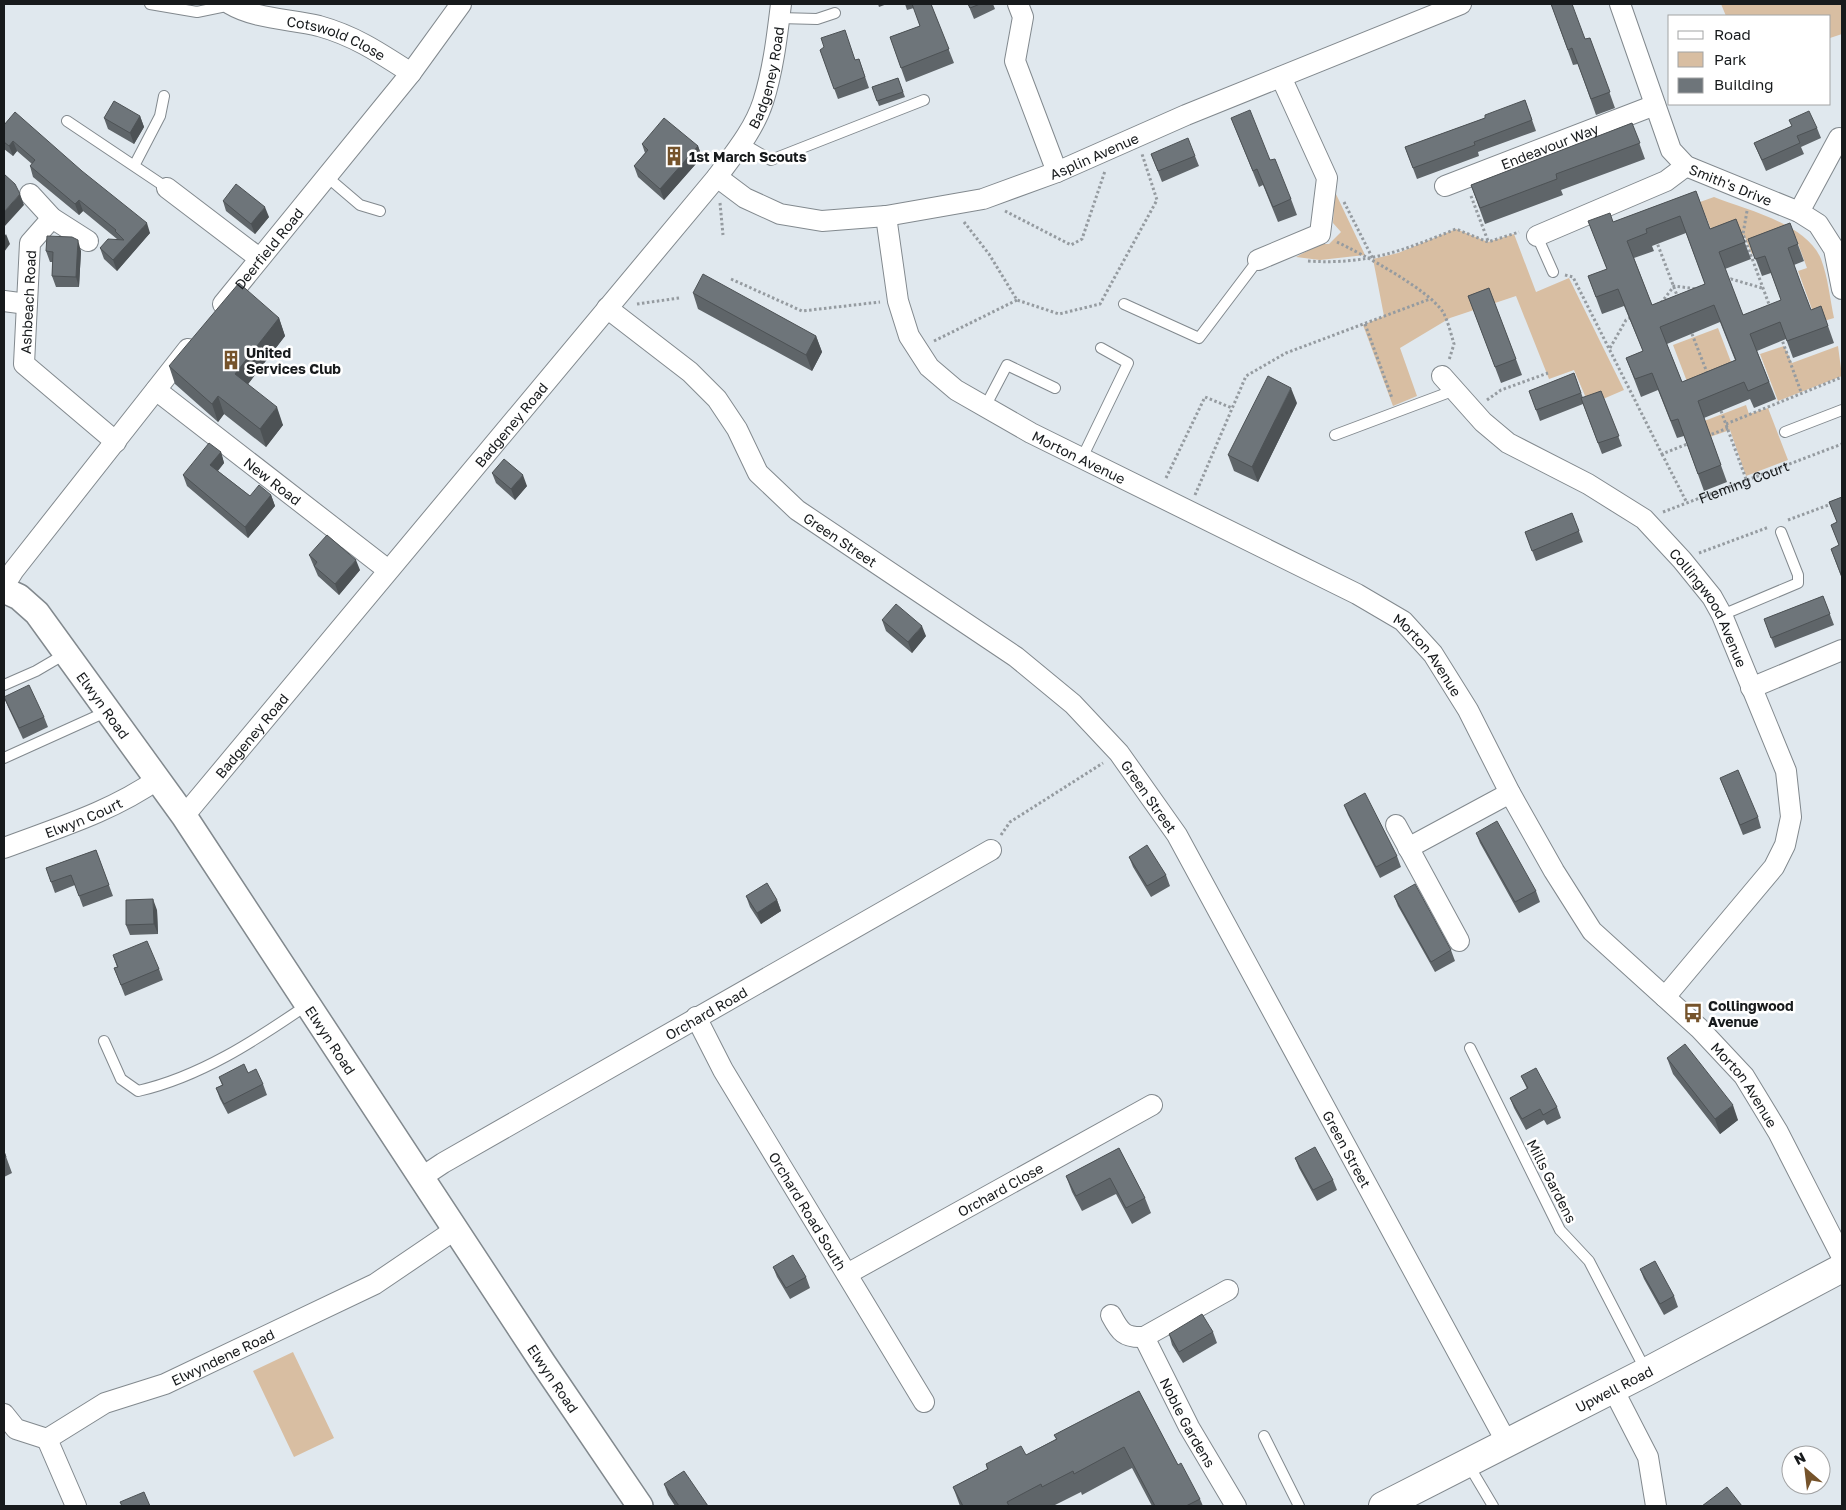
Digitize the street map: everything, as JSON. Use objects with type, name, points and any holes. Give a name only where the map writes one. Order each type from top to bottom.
[{"type":"main road","name":"Upwell Road","points":[[1383,1506],[1646,1372],[1842,1268]]},
{"type":"street","name":"Cotswold Close","points":[[230,4],[256,13],[320,27],[366,43],[410,73]]},
{"type":"street","name":"Deerfield Road","points":[[4,588],[14,570],[259,258],[410,73],[461,4]]},
{"type":"street","points":[[1018,4],[1023,17],[1015,61],[1057,172]]},
{"type":"street","name":"Asplin Avenue","points":[[717,178],[745,198],[780,214],[822,221],[886,216],[983,199],[1057,172],[1136,137],[1461,4]]},
{"type":"street","name":"Smith's Drive","points":[[1620,4],[1671,150],[1686,166],[1750,194],[1799,212],[1818,224],[1834,248],[1842,289]]},
{"type":"street","name":"Badgeney Road","points":[[184,816],[717,178],[742,143],[763,104],[774,55],[780,11]]},
{"type":"street","points":[[1258,260],[1320,234],[1327,178],[1281,78]]},
{"type":"street","name":"Endeavour Way","points":[[1445,186],[1656,105]]},
{"type":"street","points":[[1799,212],[1839,138]]},
{"type":"street","points":[[1537,236],[1666,181],[1686,166]]},
{"type":"street","points":[[167,188],[259,258]]},
{"type":"street","points":[[30,194],[52,218],[88,241]]},
{"type":"street","name":"Morton Avenue","points":[[886,216],[898,301],[908,336],[929,367],[956,390],[1187,512],[1357,594],[1403,621],[1433,654],[1468,710],[1510,793],[1554,871],[1592,930],[1699,1028],[1744,1076],[1778,1132],[1842,1257]]},
{"type":"street","name":"Ashbeach Road","points":[[52,218],[30,243],[24,364],[116,442]]},
{"type":"street","points":[[4,302],[27,304]]},
{"type":"street","name":"Green Street","points":[[607,308],[690,372],[716,399],[737,429],[758,473],[797,510],[1016,657],[1073,704],[1119,753],[1177,835],[1507,1443]]},
{"type":"street","name":"Collingwood Avenue","points":[[1448,383],[1474,412],[1508,443],[1588,484],[1644,519],[1682,560],[1712,597],[1722,615],[1786,771],[1791,817],[1785,845],[1774,867],[1665,997]]},
{"type":"street","name":"New Road","points":[[156,390],[388,570]]},
{"type":"street","name":"Elwyn Road","points":[[4,588],[19,597],[36,612],[184,816],[640,1506]]},
{"type":"street","points":[[1751,688],[1842,650]]},
{"type":"street","name":"Elwyn Court","points":[[4,848],[102,812],[136,794],[158,779]]},
{"type":"street","points":[[1408,848],[1510,793]]},
{"type":"street","points":[[1396,825],[1459,941]]},
{"type":"street","name":"Orchard Road","points":[[422,1177],[442,1163],[696,1017],[991,850]]},
{"type":"street","name":"Orchard Road South","points":[[696,1017],[723,1070],[924,1402]]},
{"type":"street","name":"Orchard Close","points":[[847,1274],[1152,1106]]},
{"type":"street","name":"Elwyndene Road","points":[[47,1439],[105,1403],[164,1384],[375,1284],[456,1229]]},
{"type":"street","points":[[1111,1315],[1119,1330],[1131,1338],[1144,1337],[1228,1290]]},
{"type":"street","name":"Noble Gardens","points":[[1144,1337],[1189,1427],[1236,1506]]},
{"type":"street","points":[[1613,1389],[1648,1457],[1656,1506]]},
{"type":"street","points":[[4,1414],[16,1428],[47,1439],[76,1506]]},
{"type":"lane","points":[[150,4],[197,12],[230,4]]},
{"type":"lane","points":[[780,11],[817,19],[836,13]]},
{"type":"lane","points":[[134,166],[160,116],[164,96]]},
{"type":"lane","points":[[742,143],[771,160],[924,100]]},
{"type":"lane","points":[[67,121],[167,188]]},
{"type":"lane","points":[[326,176],[360,204],[380,210]]},
{"type":"lane","points":[[1537,236],[1552,272]]},
{"type":"lane","points":[[1124,304],[1199,338],[1258,260]]},
{"type":"lane","points":[[1082,458],[1128,363],[1101,348]]},
{"type":"lane","points":[[986,407],[1007,365],[1055,388]]},
{"type":"lane","points":[[1335,435],[1397,411],[1448,383]]},
{"type":"lane","points":[[1785,432],[1842,410]]},
{"type":"lane","points":[[1722,615],[1798,583],[1798,574],[1781,528]]},
{"type":"lane","points":[[4,685],[36,671],[67,653]]},
{"type":"lane","points":[[4,758],[109,711]]},
{"type":"lane","points":[[104,1041],[121,1079],[138,1091],[164,1086],[212,1063],[264,1034],[308,1004]]},
{"type":"lane","name":"Mills Gardens","points":[[1470,1048],[1560,1230],[1589,1261],[1646,1372]]},
{"type":"lane","points":[[1264,1436],[1299,1506]]},
{"type":"lane","points":[[1468,1464],[1493,1506]]},
{"type":"path","points":[[950,205],[989,254],[1017,300],[1059,314],[1100,304],[1157,200],[1136,137]]},
{"type":"path","points":[[983,199],[1071,245],[1082,239],[1113,147]]},
{"type":"path","points":[[1327,178],[1337,188],[1373,259]]},
{"type":"path","points":[[1464,179],[1488,242]]},
{"type":"path","points":[[1750,194],[1743,234],[1773,315]]},
{"type":"path","points":[[1306,261],[1330,263],[1373,259],[1398,253],[1456,229],[1488,242],[1519,232],[1537,236]]},
{"type":"path","points":[[1652,230],[1680,303]]},
{"type":"path","points":[[1320,234],[1373,259],[1430,299],[1443,312],[1454,344],[1448,383]]},
{"type":"path","points":[[1552,272],[1573,277],[1687,503]]},
{"type":"path","points":[[731,279],[802,311],[898,301]]},
{"type":"path","points":[[1722,283],[1731,279],[1762,288]]},
{"type":"path","points":[[1674,286],[1704,289]]},
{"type":"path","points":[[1659,306],[1674,286]]},
{"type":"path","points":[[607,308],[679,298]]},
{"type":"path","points":[[1187,512],[1246,376],[1286,353],[1430,299]]},
{"type":"path","points":[[917,349],[1017,300]]},
{"type":"path","points":[[1610,349],[1626,320],[1634,316]]},
{"type":"path","points":[[1365,324],[1397,411]]},
{"type":"path","points":[[1780,333],[1801,392]]},
{"type":"path","points":[[1692,334],[1709,380]]},
{"type":"path","points":[[1474,412],[1501,390],[1548,373]]},
{"type":"path","points":[[1703,438],[1801,392],[1842,377]]},
{"type":"path","points":[[1157,496],[1205,397],[1232,408]]},
{"type":"path","points":[[1721,411],[1746,479]]},
{"type":"path","points":[[1662,454],[1695,441]]},
{"type":"path","name":"Fleming Court","points":[[1644,519],[1842,444]]},
{"type":"path","points":[[1781,528],[1842,500]]},
{"type":"path","points":[[1682,560],[1771,526]]},
{"type":"path","points":[[991,850],[1010,822],[1119,753]]},
{"type":"green space","points":[[1721,4],[1842,4],[1842,34],[1831,38],[1831,15],[1726,15]]},
{"type":"green space","points":[[1335,192],[1365,255],[1320,260],[1296,257],[1320,244],[1329,244],[1341,232],[1333,223]]},
{"type":"green space","points":[[1714,197],[1759,213],[1790,227],[1814,247],[1823,266],[1834,318],[1817,323],[1798,271],[1807,268],[1796,238],[1752,254],[1744,235],[1717,244],[1700,202]]},
{"type":"green space","points":[[1456,229],[1488,242],[1514,234],[1536,292],[1569,278],[1624,390],[1589,405],[1574,370],[1549,379],[1516,296],[1450,318],[1400,348],[1417,396],[1393,406],[1363,325],[1384,316],[1373,259],[1398,253]]},
{"type":"green space","points":[[1718,328],[1736,375],[1691,392],[1673,345]]},
{"type":"green space","points":[[1784,346],[1792,363],[1838,346],[1842,376],[1778,401],[1760,354]]},
{"type":"green space","points":[[1746,405],[1749,414],[1768,408],[1788,460],[1746,476],[1730,430],[1704,439],[1699,423]]},
{"type":"green space","points":[[293,1352],[334,1438],[294,1457],[253,1371]]},
{"type":"building","points":[[912,4],[931,4],[949,49],[901,68],[890,37],[920,26]]},
{"type":"building","points":[[968,4],[980,4],[970,8]]},
{"type":"building","points":[[1551,4],[1572,4],[1585,39],[1590,38],[1610,92],[1591,99],[1572,48],[1568,50]]},
{"type":"building","points":[[845,30],[855,60],[859,59],[865,77],[834,89],[820,50],[824,47],[821,38]]},
{"type":"building","points":[[898,78],[903,92],[877,101],[872,87]]},
{"type":"building","points":[[1525,100],[1532,120],[1474,142],[1475,145],[1413,168],[1405,147],[1485,118],[1485,115]]},
{"type":"building","points":[[114,101],[140,116],[130,133],[104,118]]},
{"type":"building","points":[[1250,110],[1270,160],[1275,159],[1291,199],[1273,207],[1257,169],[1253,171],[1231,118]]},
{"type":"building","points":[[1809,111],[1817,128],[1797,136],[1800,143],[1762,160],[1754,143],[1792,126],[1789,120]]},
{"type":"building","points":[[15,112],[82,171],[147,223],[113,260],[100,248],[108,239],[124,240],[116,230],[79,200],[75,204],[30,166],[35,160],[13,141],[9,146],[4,142],[4,125]]},
{"type":"building","points":[[664,118],[698,146],[660,189],[634,166],[648,150],[642,144]]},
{"type":"building","points":[[1632,123],[1640,143],[1556,174],[1557,179],[1480,208],[1471,185]]},
{"type":"building","points":[[1188,138],[1195,156],[1158,171],[1151,154]]},
{"type":"building","points":[[4,174],[15,184],[20,194],[4,212]]},
{"type":"building","points":[[236,184],[265,207],[251,224],[223,201]]},
{"type":"building","points":[[1696,191],[1710,229],[1736,219],[1745,242],[1719,252],[1743,315],[1781,300],[1765,256],[1755,259],[1748,239],[1790,223],[1798,244],[1788,248],[1801,284],[1811,310],[1821,306],[1828,326],[1787,341],[1780,322],[1750,334],[1769,382],[1748,391],[1744,382],[1698,401],[1721,465],[1698,474],[1678,419],[1671,421],[1652,373],[1635,379],[1626,358],[1643,351],[1618,289],[1596,297],[1588,276],[1607,269],[1588,221],[1610,213],[1613,222]],"holes":[[[1680,216],[1705,284],[1652,305],[1627,241],[1647,233],[1646,229]],[[1714,305],[1736,360],[1682,382],[1660,327]]]},
{"type":"building","points":[[47,236],[72,237],[78,240],[76,277],[52,276],[53,252],[46,251]]},
{"type":"building","points":[[703,274],[816,336],[806,355],[693,293]]},
{"type":"building","points":[[239,283],[279,318],[235,374],[277,407],[260,429],[218,396],[212,404],[169,366]]},
{"type":"building","points":[[1489,288],[1516,359],[1495,367],[1468,296]]},
{"type":"building","points":[[1574,373],[1581,393],[1536,410],[1529,391]]},
{"type":"building","points":[[1268,376],[1291,388],[1252,467],[1228,455]]},
{"type":"building","points":[[1601,391],[1619,436],[1598,443],[1581,398]]},
{"type":"building","points":[[209,443],[221,452],[210,465],[250,496],[259,485],[271,495],[245,527],[183,475]]},
{"type":"building","points":[[504,459],[523,475],[511,489],[492,473]]},
{"type":"building","points":[[1842,497],[1842,577],[1831,549],[1839,545],[1831,525],[1837,522],[1829,502]]},
{"type":"building","points":[[1572,513],[1579,531],[1532,551],[1525,532]]},
{"type":"building","points":[[327,535],[356,560],[335,584],[314,566],[317,562],[309,555]]},
{"type":"building","points":[[1823,596],[1830,614],[1771,638],[1764,619]]},
{"type":"building","points":[[896,604],[922,626],[908,642],[882,620]]},
{"type":"building","points":[[29,685],[44,717],[19,728],[4,697]]},
{"type":"building","points":[[1738,770],[1758,817],[1740,825],[1720,778]]},
{"type":"building","points":[[1365,793],[1397,856],[1376,867],[1344,805]]},
{"type":"building","points":[[1497,821],[1536,891],[1515,902],[1476,833]]},
{"type":"building","points":[[1147,845],[1166,875],[1147,886],[1129,857]]},
{"type":"building","points":[[96,850],[109,885],[79,896],[71,875],[51,882],[46,868]]},
{"type":"building","points":[[767,883],[777,900],[757,913],[746,896]]},
{"type":"building","points":[[1415,884],[1451,950],[1431,962],[1394,896]]},
{"type":"building","points":[[153,899],[154,924],[126,925],[126,900]]},
{"type":"building","points":[[147,941],[159,969],[121,985],[114,968],[118,967],[113,955]]},
{"type":"building","points":[[1685,1044],[1733,1105],[1715,1119],[1667,1058]]},
{"type":"building","points":[[244,1064],[248,1073],[256,1069],[263,1084],[224,1104],[216,1088],[223,1085],[219,1077]]},
{"type":"building","points":[[1536,1068],[1557,1107],[1543,1115],[1540,1109],[1522,1119],[1510,1098],[1528,1088],[1521,1076]]},
{"type":"building","points":[[1315,1147],[1333,1180],[1313,1190],[1295,1158]]},
{"type":"building","points":[[1119,1148],[1145,1198],[1126,1208],[1110,1178],[1076,1196],[1066,1176]]},
{"type":"building","points":[[793,1255],[806,1277],[786,1288],[773,1267]]},
{"type":"building","points":[[1655,1261],[1674,1296],[1660,1304],[1640,1269]]},
{"type":"building","points":[[1202,1314],[1213,1332],[1179,1352],[1169,1334]]},
{"type":"building","points":[[1139,1391],[1178,1465],[1181,1463],[1200,1499],[1186,1506],[1155,1506],[1124,1447],[1074,1474],[1073,1471],[1042,1487],[1041,1484],[1007,1502],[1009,1506],[963,1506],[953,1487],[988,1469],[986,1464],[1021,1446],[1026,1455],[1057,1439],[1054,1435]]},
{"type":"building","points":[[684,1471],[708,1506],[679,1506],[664,1484]]},
{"type":"building","points":[[1727,1487],[1742,1506],[1702,1506]]},
{"type":"building","points":[[144,1492],[150,1506],[122,1506],[120,1502]]},
{"type":"place","name":"1st March Scouts","points":[[674,156]]},
{"type":"place","name":"United Services Club","points":[[231,360]]},
{"type":"place","name":"Collingwood Avenue","points":[[1693,1013]]}]
